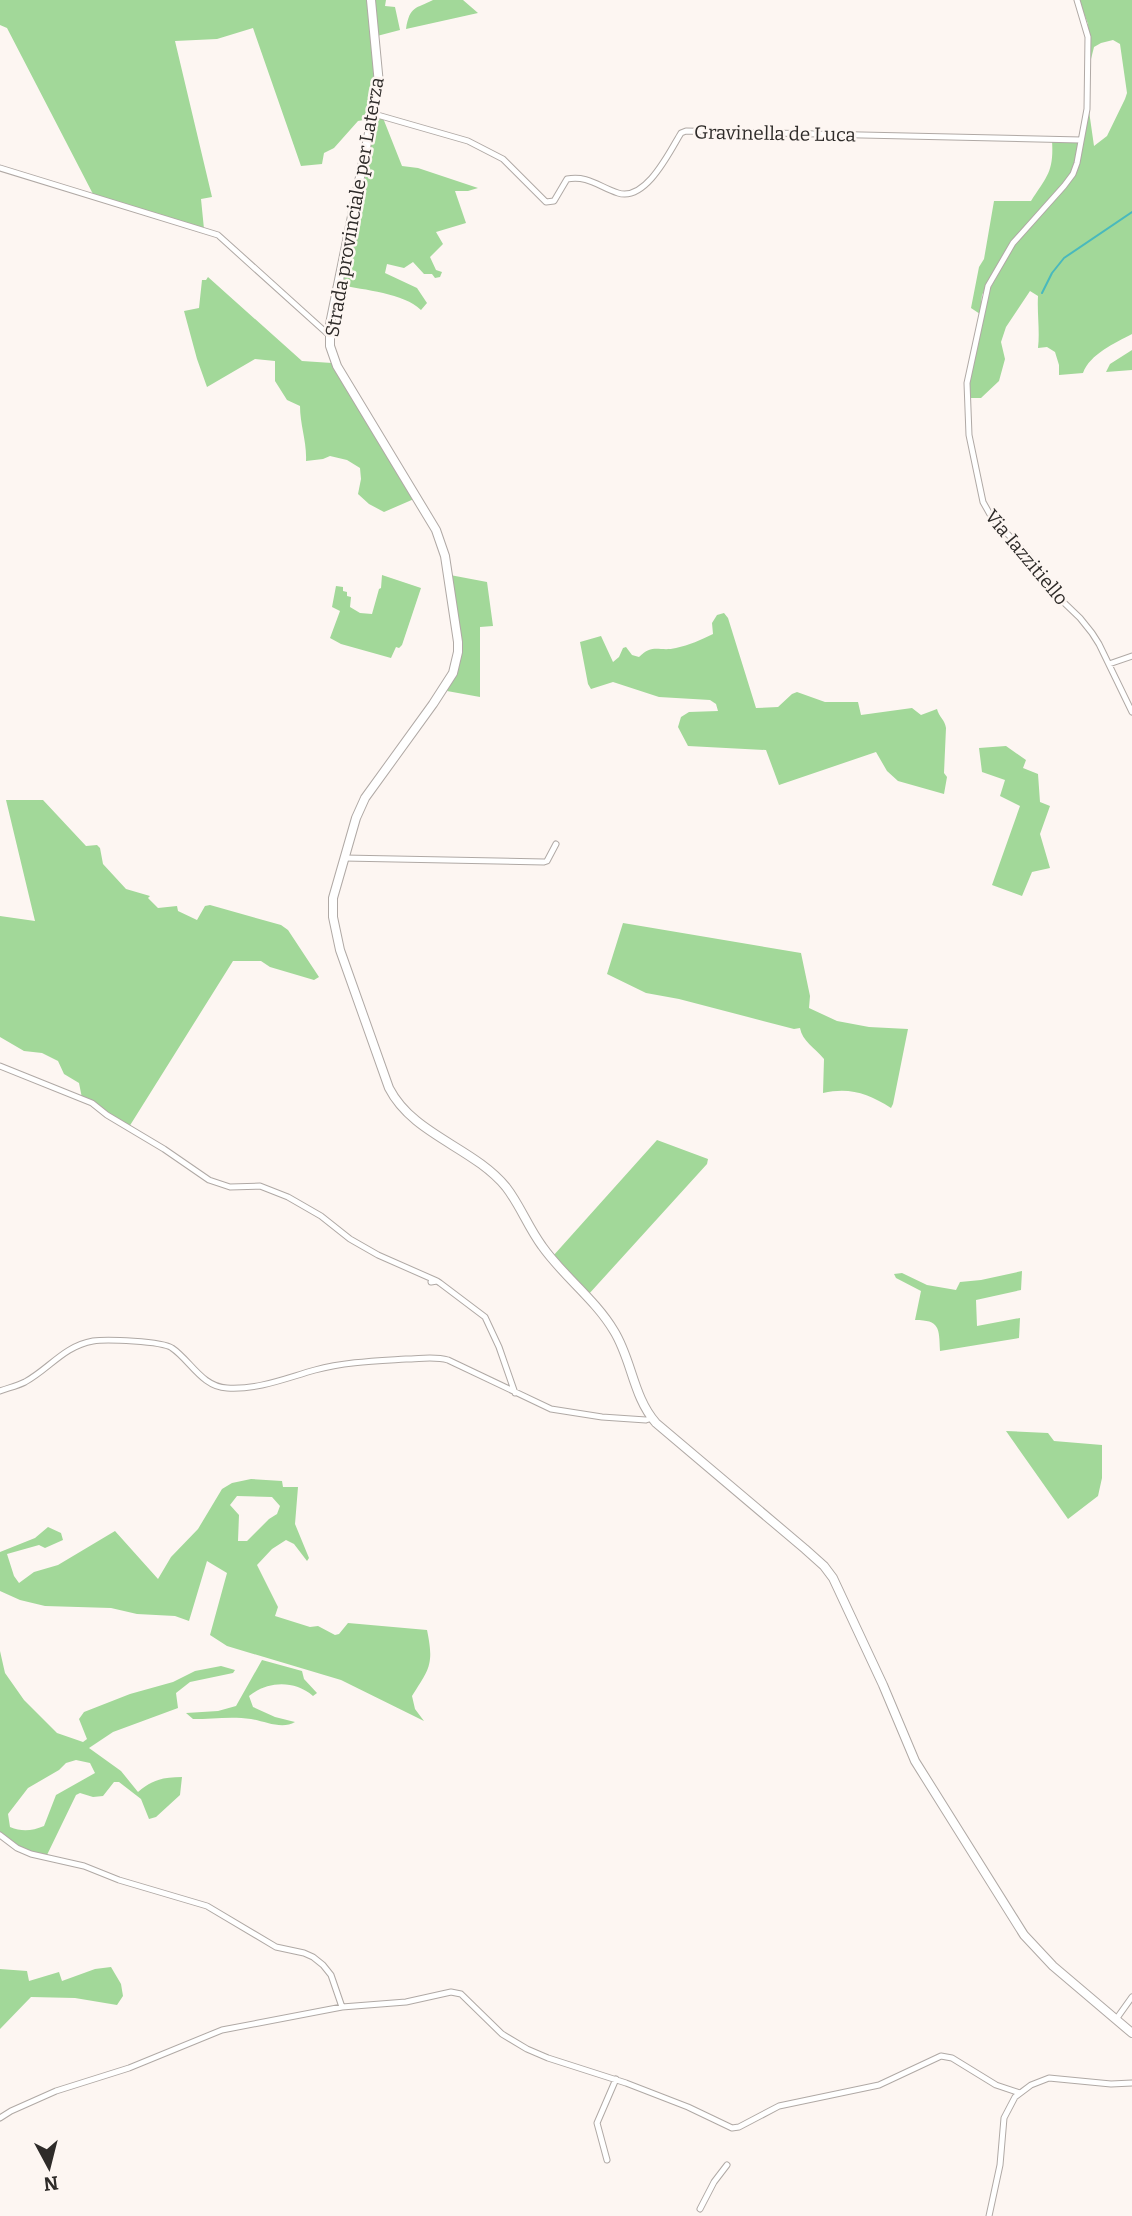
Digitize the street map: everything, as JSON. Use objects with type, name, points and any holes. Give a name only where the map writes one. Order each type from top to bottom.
[{"type":"main road","name":"Strada provinciale per Laterza","points":[[370,0],[379,84],[330,324],[332,355],[436,530],[445,556],[458,642],[453,673],[365,798],[333,898],[335,931],[389,1088],[394,1099],[416,1120],[486,1167],[504,1185],[541,1245],[614,1330],[640,1397],[652,1419],[807,1550],[828,1571],[861,1637],[915,1761],[1017,1924],[1037,1951],[1132,2033]]},
{"type":"street","name":"Via Iazzitiello","points":[[1077,0],[1088,37],[1087,109],[1077,163],[1073,174],[1013,243],[988,286],[967,383],[969,435],[987,512],[1021,547],[1055,594],[1100,645],[1132,712]]},
{"type":"street","name":"Gravinella de Luca","points":[[374,114],[468,141],[503,159],[546,202],[554,201],[567,179],[576,177],[600,183],[620,194],[641,187],[654,177],[681,133],[686,131],[1081,140]]},
{"type":"street","points":[[0,168],[218,235],[330,336]]},
{"type":"street","points":[[1109,664],[1132,656]]},
{"type":"street","points":[[344,858],[544,862],[556,844]]},
{"type":"street","points":[[0,1066],[92,1103],[214,1182],[235,1187],[260,1186],[288,1197],[321,1216],[350,1239],[434,1282],[474,1307],[485,1317],[494,1333],[515,1393]]},
{"type":"street","points":[[0,1391],[27,1381],[70,1349],[92,1341],[157,1342],[168,1345],[204,1378],[222,1388],[277,1382],[314,1370],[350,1363],[431,1357],[448,1360],[539,1404],[565,1412],[621,1419],[652,1419]]},
{"type":"street","points":[[0,1835],[17,1849],[31,1854],[84,1866],[119,1880],[206,1906],[276,1947],[313,1957],[331,1975],[342,2007]]},
{"type":"street","points":[[0,2118],[55,2091],[129,2068],[222,2030],[342,2007],[405,2002],[439,1993],[456,1992],[465,1996],[502,2034],[527,2049],[688,2107],[732,2128],[779,2106],[879,2085],[941,2056],[952,2058],[996,2084],[1020,2093]]},
{"type":"street","points":[[1117,2018],[1132,1997]]},
{"type":"street","points":[[989,2216],[1000,2165],[1003,2118],[1011,2101],[1036,2082],[1049,2078],[1111,2084],[1132,2083]]},
{"type":"street","points":[[607,2160],[597,2123],[615,2079]]},
{"type":"street","points":[[700,2209],[714,2182],[727,2165]]},
{"type":"green space","points":[[0,0],[368,0],[377,77],[369,119],[358,121],[334,148],[324,153],[322,164],[301,166],[253,28],[217,39],[175,41],[212,197],[201,199],[204,229],[94,196],[7,28],[0,25]]},
{"type":"green space","points":[[373,0],[386,0],[385,6],[395,7],[400,30],[377,36]]},
{"type":"green space","points":[[433,0],[463,0],[478,13],[406,29],[412,12]]},
{"type":"green space","points":[[1079,0],[1132,0],[1132,334],[1097,355],[1083,373],[1059,375],[1055,352],[1047,347],[1038,348],[1038,296],[1030,291],[1006,327],[1001,342],[1005,359],[999,381],[981,398],[969,398],[969,385],[986,296],[1013,247],[1070,183],[1089,111],[1094,146],[1107,136],[1127,93],[1120,44],[1113,40],[1094,47],[1090,63],[1088,24]]},
{"type":"green space","points":[[376,116],[383,118],[402,166],[418,168],[478,188],[455,191],[466,223],[436,232],[443,244],[430,257],[436,270],[442,272],[440,277],[424,274],[413,262],[404,268],[387,264],[385,273],[417,288],[427,303],[421,310],[414,304],[394,296],[340,285]]},
{"type":"green space","points":[[1052,140],[1079,143],[1073,172],[1029,223],[987,285],[982,295],[980,314],[971,308],[979,267],[984,259],[994,201],[1031,201],[1050,167]]},
{"type":"green space","points":[[208,277],[302,361],[332,363],[414,499],[384,512],[358,494],[360,468],[347,460],[330,456],[306,461],[300,406],[287,400],[275,381],[275,361],[255,359],[207,387],[184,311],[199,308],[202,280]]},
{"type":"green space","points":[[1132,350],[1132,370],[1106,372],[1110,364]]},
{"type":"green space","points":[[382,575],[421,588],[402,645],[396,647],[391,658],[341,644],[330,638],[340,611],[332,607],[336,586],[343,587],[347,596],[351,597],[350,607],[360,613],[372,614],[381,588]]},
{"type":"green space","points":[[450,575],[487,582],[493,626],[480,627],[480,697],[447,691],[457,670]]},
{"type":"green space","points":[[724,613],[728,618],[756,708],[778,707],[797,692],[825,702],[858,702],[861,715],[912,708],[921,715],[937,709],[946,728],[944,773],[947,777],[944,794],[898,781],[887,771],[876,752],[779,785],[766,750],[688,746],[678,727],[681,717],[689,712],[718,711],[716,704],[710,700],[659,697],[613,682],[591,689],[588,684],[580,642],[601,636],[613,662],[626,647],[632,655],[639,657],[648,650],[676,648],[713,634],[712,623],[717,615]]},
{"type":"green space","points":[[1006,746],[1026,760],[1023,768],[1038,774],[1040,802],[1050,806],[1040,834],[1050,868],[1032,872],[1022,896],[992,885],[1020,806],[1000,796],[1005,780],[982,772],[979,748]]},
{"type":"green space","points":[[6,800],[43,800],[86,846],[97,845],[100,848],[103,864],[126,889],[150,896],[148,898],[158,908],[177,906],[178,911],[197,920],[205,906],[210,905],[281,925],[288,930],[319,977],[314,980],[270,967],[261,961],[233,961],[129,1127],[82,1098],[79,1083],[64,1074],[58,1061],[42,1053],[24,1051],[0,1037],[0,916],[35,921]]},
{"type":"green space","points":[[623,923],[801,953],[810,996],[809,1008],[837,1021],[869,1027],[908,1029],[891,1108],[858,1093],[823,1093],[824,1059],[806,1041],[800,1028],[794,1029],[646,993],[607,974]]},
{"type":"green space","points":[[657,1140],[708,1159],[707,1164],[588,1295],[553,1256]]},
{"type":"green space","points":[[1022,1271],[1021,1290],[976,1300],[977,1326],[1020,1318],[1019,1338],[940,1351],[937,1327],[923,1320],[915,1320],[921,1291],[896,1278],[894,1274],[902,1273],[927,1285],[956,1290],[960,1282]]},
{"type":"green space","points":[[1006,1431],[1048,1433],[1054,1441],[1102,1445],[1102,1478],[1098,1496],[1068,1519]]},
{"type":"green space","points":[[251,1479],[282,1481],[283,1487],[298,1487],[295,1524],[309,1558],[307,1561],[294,1544],[286,1540],[272,1549],[257,1565],[278,1607],[275,1616],[310,1627],[318,1626],[335,1635],[348,1623],[427,1630],[429,1665],[412,1696],[415,1709],[424,1721],[341,1680],[227,1646],[210,1635],[227,1573],[207,1561],[189,1621],[175,1616],[137,1614],[111,1608],[45,1606],[20,1600],[0,1591],[0,1552],[35,1538],[48,1527],[61,1533],[63,1540],[45,1548],[39,1545],[7,1554],[19,1583],[34,1572],[58,1565],[115,1531],[158,1579],[171,1557],[198,1529],[222,1489],[232,1483]],"holes":[[[237,1496],[272,1497],[280,1506],[277,1514],[247,1541],[238,1541],[239,1515],[230,1505]]]},
{"type":"green space","points":[[0,1651],[5,1673],[24,1700],[57,1733],[83,1742],[87,1739],[79,1719],[84,1712],[130,1694],[173,1682],[195,1671],[221,1666],[235,1670],[233,1673],[190,1682],[176,1693],[178,1708],[113,1732],[89,1748],[121,1771],[138,1792],[158,1780],[182,1777],[180,1795],[156,1817],[149,1819],[141,1799],[119,1782],[114,1782],[103,1796],[93,1797],[80,1793],[76,1795],[46,1857],[19,1849],[0,1834]],"holes":[[[76,1760],[90,1763],[95,1773],[56,1795],[44,1826],[27,1830],[10,1827],[8,1814],[28,1788],[66,1763]]]},
{"type":"green space","points":[[262,1660],[302,1671],[304,1679],[317,1693],[313,1696],[298,1687],[281,1684],[264,1687],[249,1696],[253,1707],[295,1722],[279,1725],[244,1718],[193,1719],[186,1713],[218,1711],[236,1706]]},
{"type":"green space","points":[[111,1967],[121,1984],[123,1996],[117,2005],[75,1998],[31,1997],[0,2029],[0,1969],[27,1971],[29,1981],[59,1972],[62,1981],[95,1969]]},
{"type":"waterway","points":[[1042,293],[1052,273],[1064,258],[1132,212]]}]
